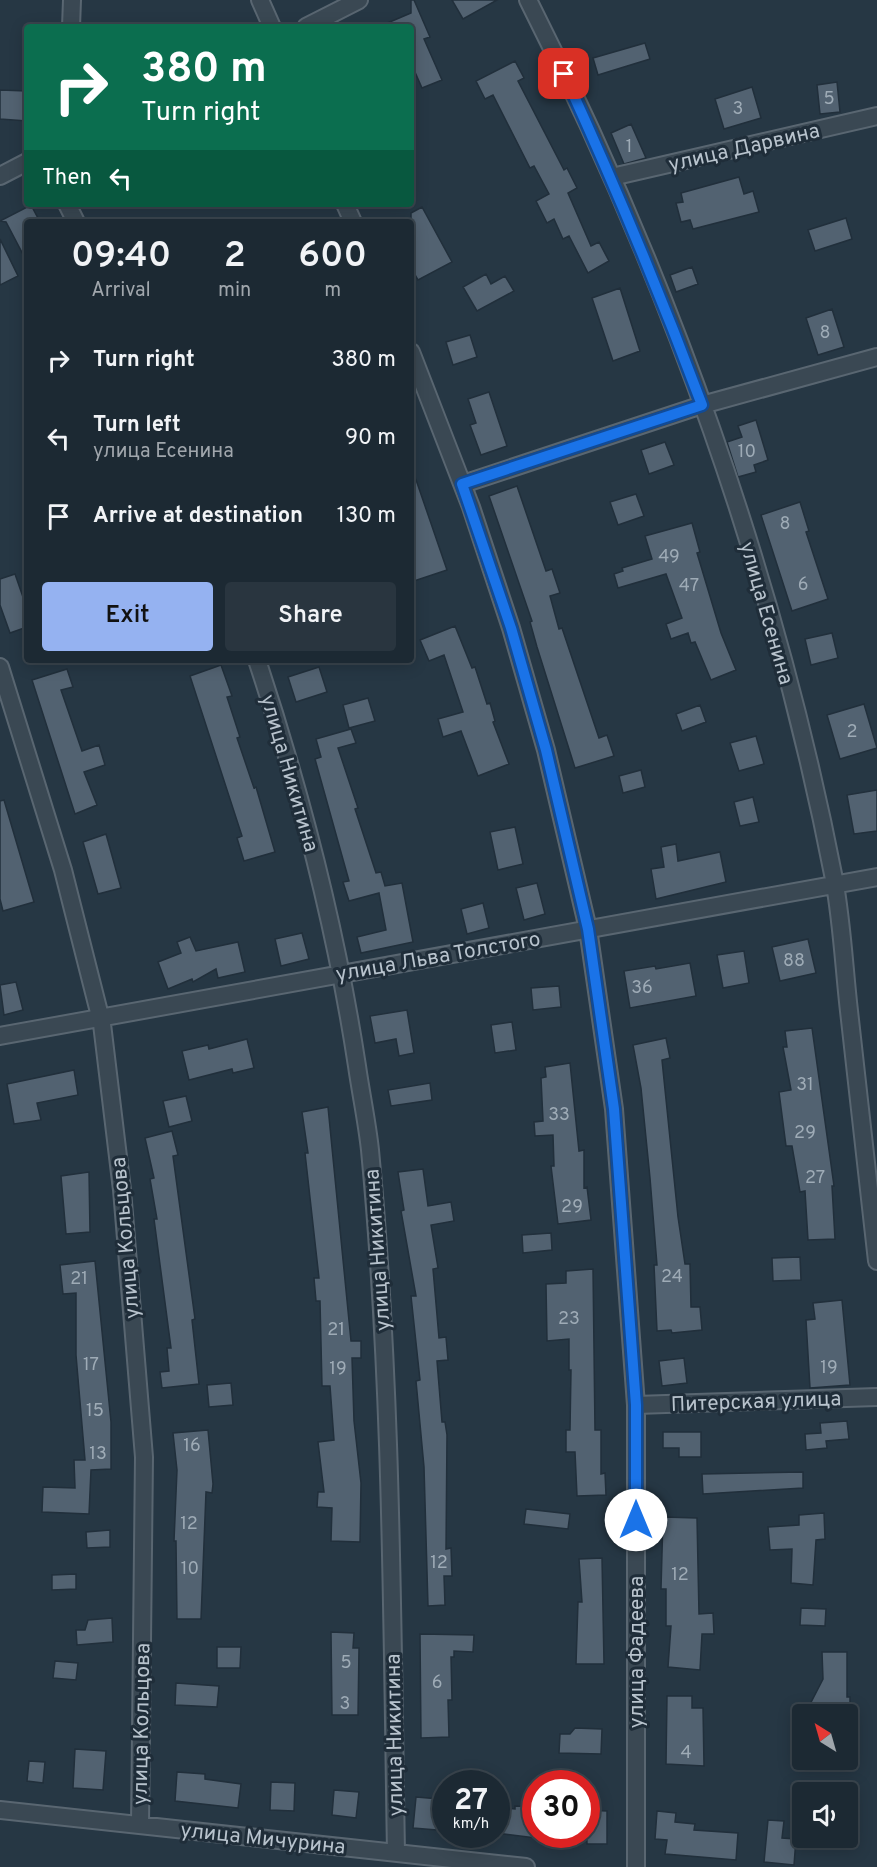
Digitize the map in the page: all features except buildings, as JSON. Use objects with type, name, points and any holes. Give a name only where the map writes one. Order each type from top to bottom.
[{"type":"street","points":[[71,24],[72,0]]},
{"type":"street","points":[[260,0],[271,24]]},
{"type":"street","points":[[312,24],[359,0]]},
{"type":"street","name":"улица Есенина","points":[[528,0],[612,177],[664,303],[702,405],[753,560],[790,691],[835,884],[877,1261]]},
{"type":"street","name":"улица Дарвина","points":[[612,177],[877,117]]},
{"type":"street","points":[[0,176],[24,164]]},
{"type":"street","points":[[462,484],[702,405],[877,357]]},
{"type":"street","name":"улица Фадеева","points":[[414,360],[462,484],[511,628],[546,750],[588,929],[614,1109],[636,1405],[636,1867]]},
{"type":"street","name":"улица Никитина","points":[[258,663],[304,815],[342,973],[370,1148],[389,1431],[396,1853]]},
{"type":"street","name":"улица Кольцова","points":[[0,667],[63,870],[100,1017],[122,1190],[144,1457],[140,1825]]},
{"type":"street","name":"улица Льва Толстого","points":[[0,1036],[877,877]]},
{"type":"street","name":"Питерская улица","points":[[636,1405],[877,1397]]},
{"type":"street","name":"улица Мичурина","points":[[0,1810],[526,1867]]},
{"type":"route","points":[[564,74],[612,177],[664,303],[702,405],[462,484],[511,628],[546,750],[577,874],[588,929],[614,1109],[636,1405],[636,1520]]}]
